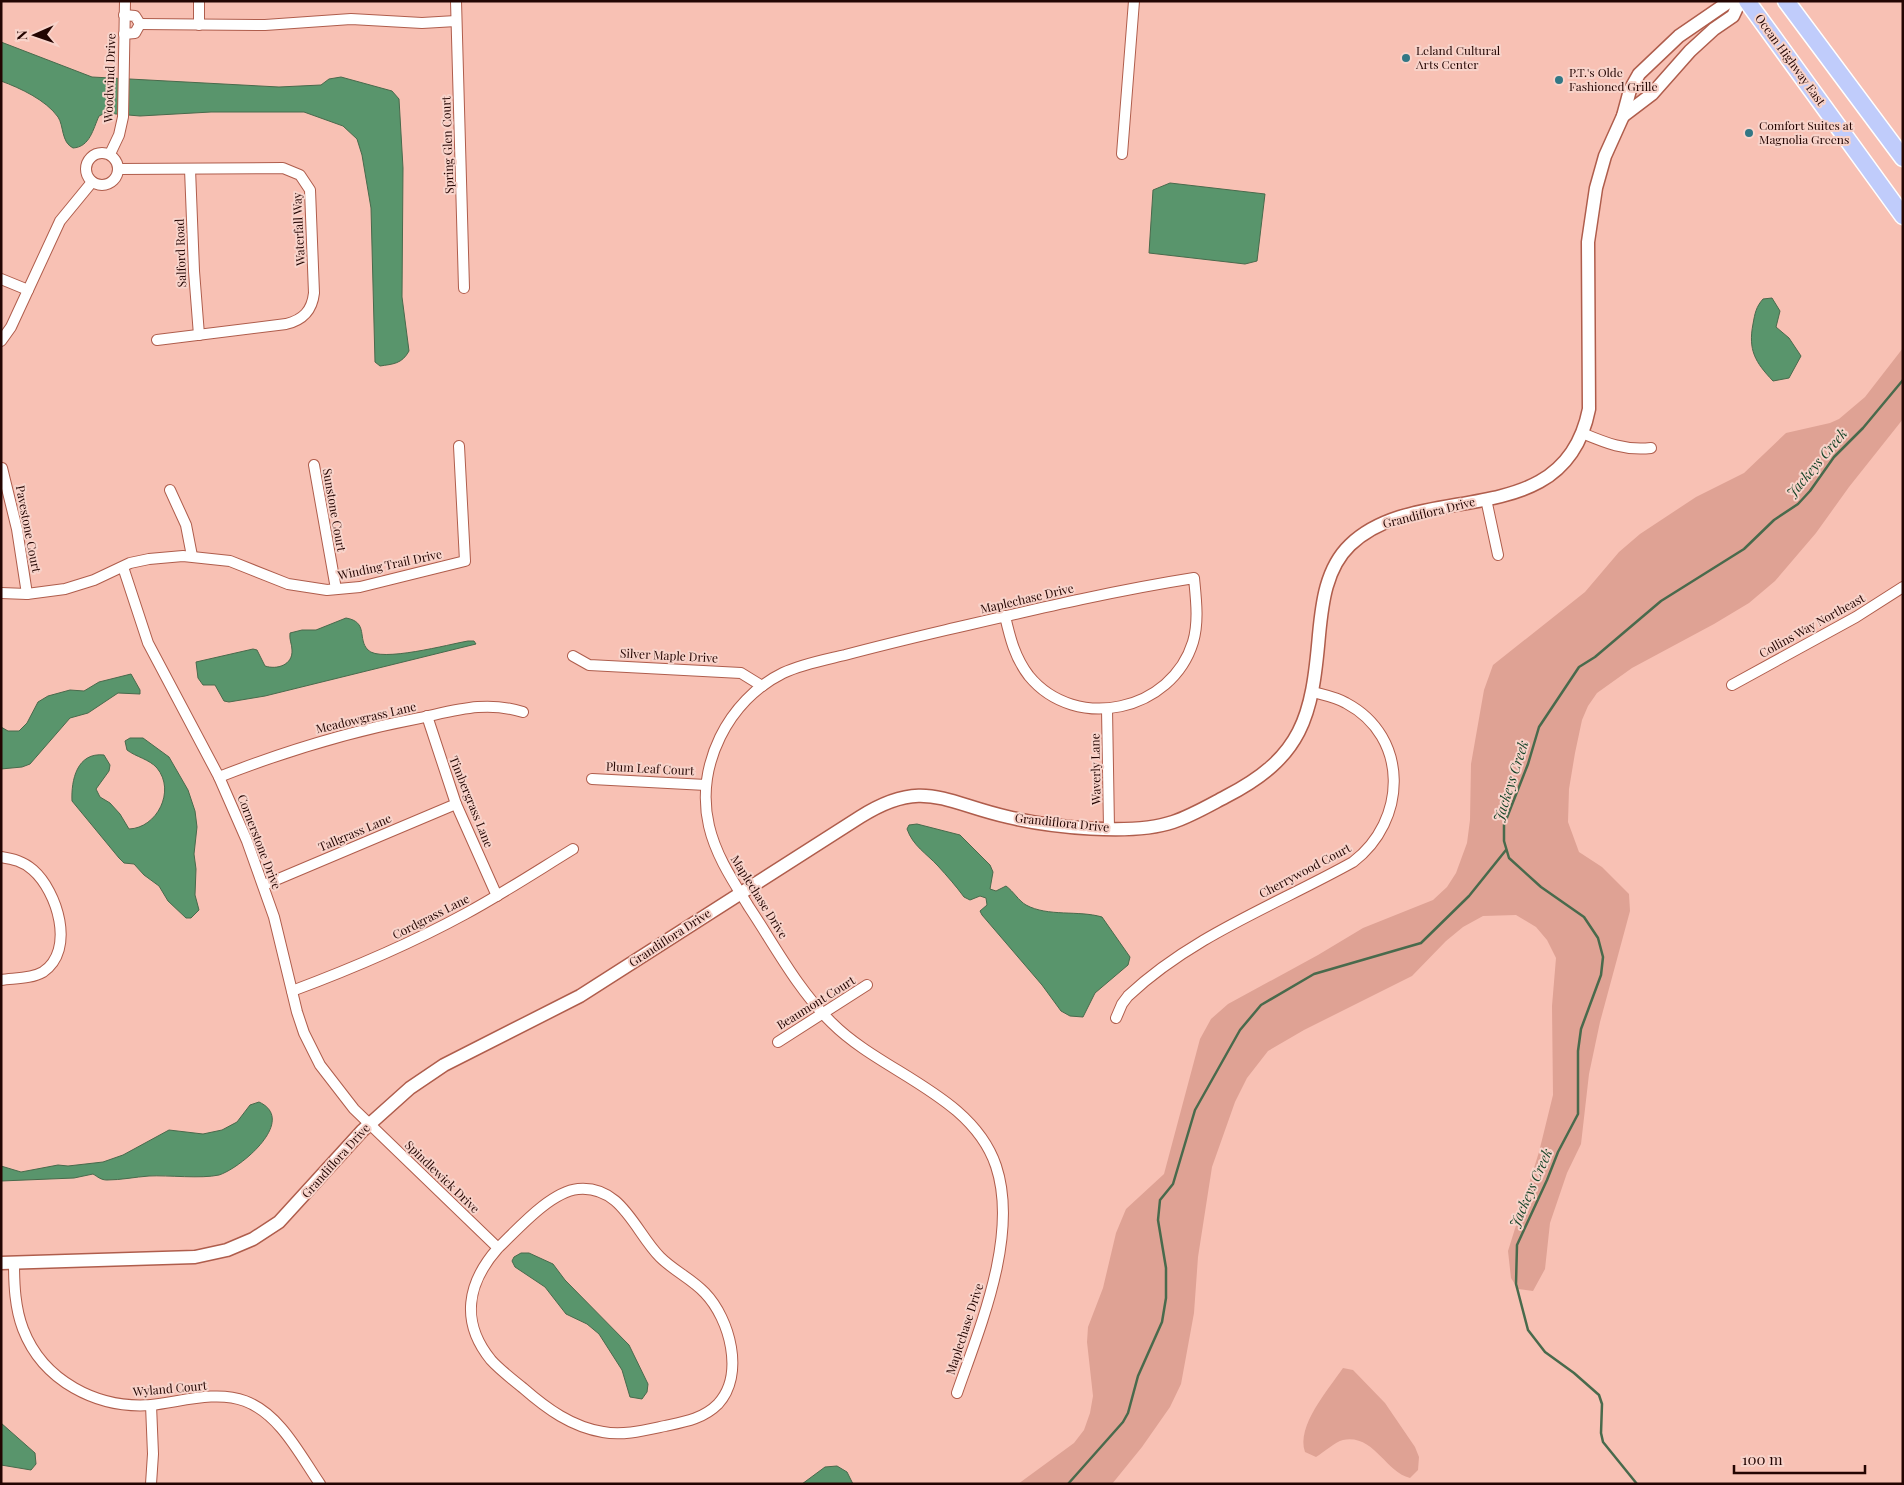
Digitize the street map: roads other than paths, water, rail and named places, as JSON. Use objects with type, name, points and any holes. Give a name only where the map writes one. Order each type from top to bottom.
[{"type":"highway","name":"Ocean Highway East","points":[[1747,1],[1903,216]]},
{"type":"highway","points":[[1774,1],[1821,48]]},
{"type":"highway","points":[[1786,1],[1903,158]]},
{"type":"street","name":"Woodwind Drive","points":[[110,154],[119,135],[123,117],[125,1]]},
{"type":"street","points":[[199,1],[199,25]]},
{"type":"street","name":"Spring Glen Court","points":[[456,1],[464,288]]},
{"type":"street","points":[[1122,154],[1134,1]]},
{"type":"street","name":"Grandiflora Drive","points":[[7,1263],[178,1258],[210,1254],[253,1239],[279,1222],[369,1124],[396,1098],[429,1074],[580,996],[740,892],[891,800],[909,797],[940,797],[1021,820],[1109,828],[1143,829],[1175,822],[1263,775],[1274,766],[1293,741],[1308,713],[1313,692],[1324,595],[1335,567],[1348,547],[1366,532],[1389,521],[1518,492],[1546,478],[1566,459],[1582,434],[1589,402],[1588,263],[1591,215],[1600,170],[1623,116],[1630,90],[1649,63],[1679,36],[1730,1]]},
{"type":"street","name":"Grandiflora Drive","points":[[1623,116],[1652,94],[1690,51],[1714,29],[1733,16],[1740,1]]},
{"type":"street","points":[[124,15],[135,16],[140,24]]},
{"type":"street","points":[[140,24],[265,25],[358,19],[422,23],[456,22]]},
{"type":"street","points":[[124,34],[135,33],[140,24]]},
{"type":"street","points":[[99,153],[110,154],[117,162],[119,169],[115,180],[108,185],[97,185],[92,182],[86,171],[89,159],[99,153]]},
{"type":"street","name":"Waterfall Way","points":[[119,169],[289,169],[304,178],[311,197],[314,292],[307,313],[292,323],[158,340]]},
{"type":"street","name":"Salford Road","points":[[190,169],[194,271],[199,335]]},
{"type":"street","points":[[1,341],[11,327],[60,221],[92,182]]},
{"type":"street","points":[[1,279],[28,290]]},
{"type":"street","points":[[1582,434],[1614,446],[1630,449],[1651,448]]},
{"type":"street","name":"Winding Trail Drive","points":[[1,593],[27,594],[75,586],[123,566],[150,559],[192,556],[217,558],[242,564],[297,586],[336,589],[360,586],[465,561],[459,446]]},
{"type":"street","name":"Sunstone Court","points":[[314,464],[336,589]]},
{"type":"street","name":"Pavestone Court","points":[[2,468],[17,529],[27,594]]},
{"type":"street","points":[[170,490],[186,525],[192,556]]},
{"type":"street","points":[[1486,499],[1498,555]]},
{"type":"street","name":"Cornerstone Drive","points":[[123,566],[148,643],[219,777],[264,886],[282,945],[304,1033],[320,1065],[340,1093],[369,1124]]},
{"type":"street","name":"Maplechase Drive","points":[[957,1393],[988,1304],[995,1275],[1002,1209],[1000,1181],[996,1167],[984,1140],[967,1118],[951,1105],[867,1052],[822,1014],[799,983],[729,874],[713,841],[707,812],[706,785],[713,754],[727,724],[746,700],[762,686],[796,668],[1062,603],[1194,578],[1196,626],[1194,641],[1183,664],[1167,684],[1147,698],[1107,709]]},
{"type":"street","name":"Collins Way Northeast","points":[[1732,685],[1856,616],[1903,587]]},
{"type":"street","points":[[1005,616],[1015,652],[1026,671],[1039,686],[1070,704],[1107,709]]},
{"type":"street","name":"Silver Maple Drive","points":[[573,656],[588,665],[741,673],[762,686]]},
{"type":"street","name":"Cherrywood Court","points":[[1116,1018],[1128,996],[1177,956],[1213,934],[1352,862],[1368,849],[1382,829],[1392,803],[1394,787],[1386,745],[1373,724],[1354,708],[1333,698],[1313,692]]},
{"type":"street","name":"Meadowgrass Lane","points":[[219,777],[276,755],[323,740],[427,716],[486,705],[523,712]]},
{"type":"street","name":"Waverly Lane","points":[[1107,709],[1109,828]]},
{"type":"street","name":"Timbergrass Lane","points":[[427,716],[456,804],[497,896]]},
{"type":"street","name":"Plum Leaf Court","points":[[592,778],[706,785]]},
{"type":"street","name":"Tallgrass Lane","points":[[264,886],[456,804]]},
{"type":"street","name":"Cordgrass Lane","points":[[292,991],[384,954],[497,896],[573,849]]},
{"type":"street","points":[[1,857],[25,864],[41,878],[53,902],[61,935],[58,954],[43,971],[29,977],[1,980]]},
{"type":"street","name":"Beaumont Court","points":[[778,1042],[867,985]]},
{"type":"street","name":"Spindlewick Drive","points":[[369,1124],[498,1248]]},
{"type":"street","points":[[578,1189],[598,1191],[615,1200],[654,1250],[706,1294],[721,1315],[728,1336],[732,1360],[730,1380],[723,1396],[710,1410],[691,1420],[616,1433],[585,1427],[544,1406],[492,1360],[475,1332],[471,1305],[473,1288],[481,1270],[498,1248],[547,1204],[570,1191],[578,1189]]},
{"type":"street","name":"Wyland Court","points":[[7,1263],[14,1280],[20,1321],[28,1340],[48,1368],[65,1382],[98,1399],[121,1404],[151,1405],[214,1398],[236,1398],[250,1403],[266,1414],[282,1430],[320,1484]]},
{"type":"street","points":[[151,1405],[151,1484]]},
{"type":"waterway","name":"Jackeys Creek","points":[[1637,1484],[1603,1442],[1601,1433],[1602,1404],[1599,1395],[1574,1373],[1545,1352],[1528,1330],[1516,1284],[1517,1245],[1558,1152],[1578,1114],[1578,1051],[1581,1029],[1601,975],[1603,957],[1598,938],[1584,917],[1541,887],[1509,858],[1504,841],[1504,825],[1528,764],[1539,727],[1579,667],[1595,657],[1661,601],[1744,549],[1774,520],[1798,504],[1810,491],[1834,457],[1863,428],[1903,380]]},
{"type":"waterway","points":[[1068,1484],[1123,1422],[1128,1413],[1138,1376],[1162,1322],[1166,1298],[1166,1268],[1158,1220],[1160,1200],[1173,1184],[1195,1110],[1240,1030],[1261,1005],[1314,974],[1421,943],[1469,896],[1506,850]]},
{"type":"place","name":"Leland Cultural Arts Center","points":[[1406,58]]},
{"type":"place","name":"P.T.'s Olde Fashioned Grille","points":[[1559,80]]},
{"type":"place","name":"Comfort Suites at Magnolia Greens","points":[[1749,133]]}]
